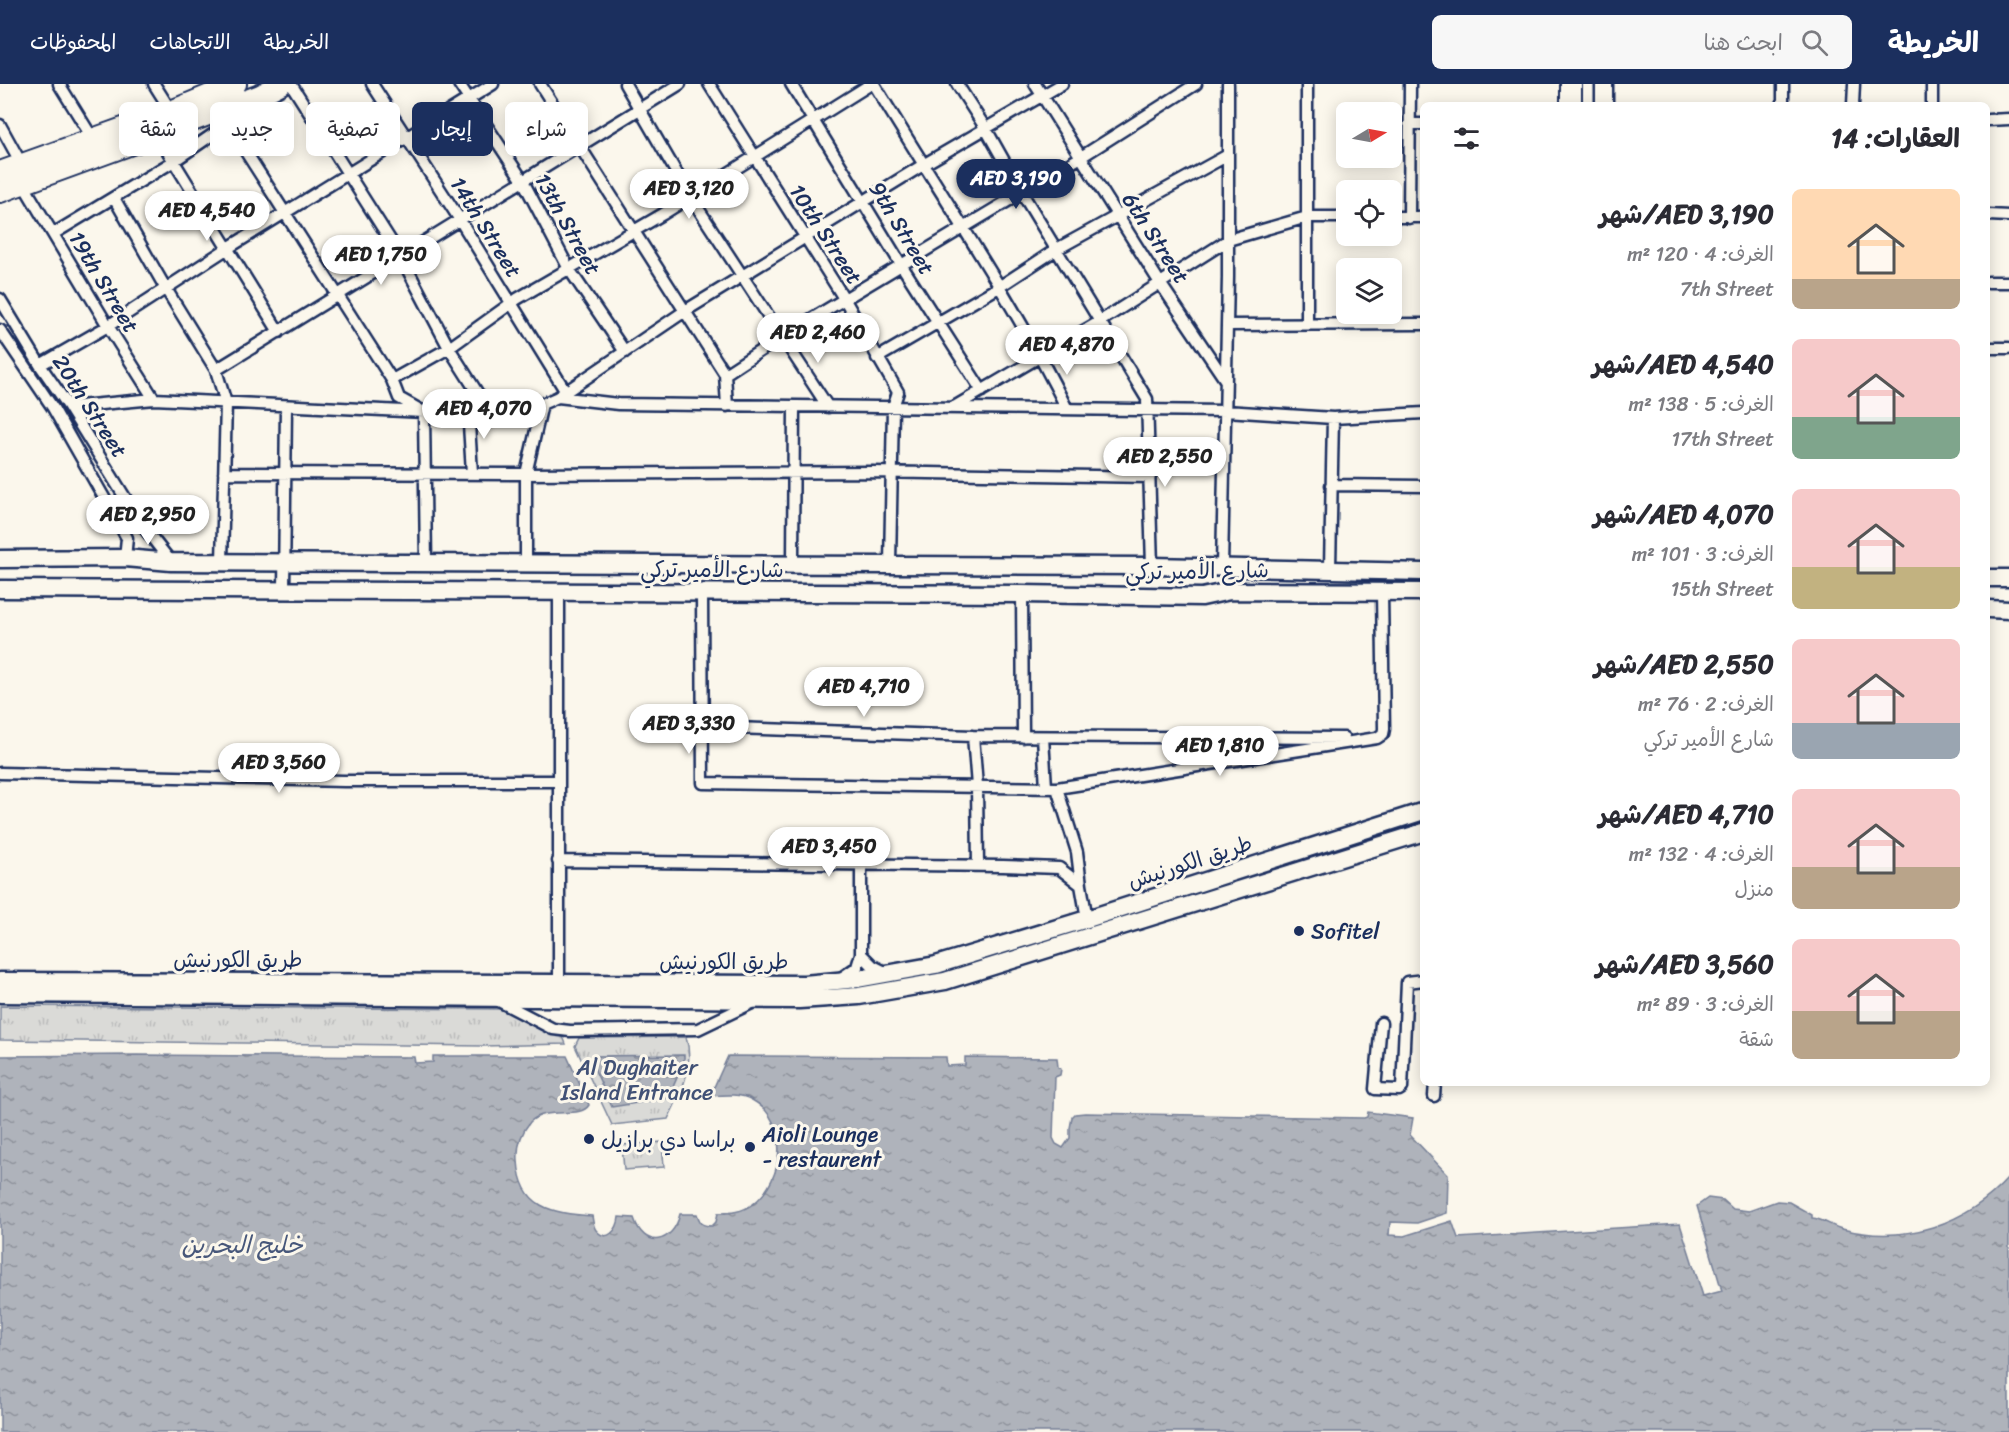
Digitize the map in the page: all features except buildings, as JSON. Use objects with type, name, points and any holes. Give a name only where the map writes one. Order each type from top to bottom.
[{"type":"highway","points":[[193,102],[236,84]]},
{"type":"highway","points":[[251,102],[281,84]]},
{"type":"highway","points":[[1571,84],[1571,102]]},
{"type":"highway","points":[[0,192],[22,174],[93,139],[119,130]]},
{"type":"highway","points":[[0,172],[22,174],[119,146]]},
{"type":"main road","points":[[1562,84],[1562,102]]},
{"type":"main road","points":[[1604,84],[1605,102]]},
{"type":"main road","name":"شارع الأمير تركي","points":[[0,559],[125,558],[171,562],[1152,566],[1330,568],[1420,572]]},
{"type":"main road","points":[[1226,567],[1230,591]]},
{"type":"main road","points":[[1990,578],[2009,579]]},
{"type":"main road","name":"شارع الأمير تركي","points":[[0,589],[1022,594],[1202,597],[1230,591],[1420,592]]},
{"type":"main road","points":[[1990,609],[2009,610]]},
{"type":"main road","name":"طريق الكورنيش","points":[[0,981],[804,984],[834,981],[936,965],[1420,812]]},
{"type":"main road","name":"طريق الكورنيش","points":[[0,994],[758,1000],[859,996],[945,981],[1420,833]]},
{"type":"street","points":[[59,84],[93,139]]},
{"type":"street","points":[[154,84],[165,102]]},
{"type":"street","points":[[291,84],[401,257],[449,348],[487,408]]},
{"type":"street","name":"14th Street","points":[[372,84],[511,303],[562,394]]},
{"type":"street","name":"13th Street","points":[[459,84],[523,181],[569,269],[625,352]]},
{"type":"street","points":[[40,365],[108,326],[228,248],[493,84]]},
{"type":"street","points":[[540,84],[551,102]]},
{"type":"street","points":[[625,84],[690,196],[828,407]]},
{"type":"street","points":[[588,140],[680,84]]},
{"type":"street","name":"10th Street","points":[[709,84],[845,300],[898,392],[893,407],[890,564]]},
{"type":"street","name":"9th Street","points":[[791,84],[902,266],[982,391]]},
{"type":"street","points":[[393,380],[449,348],[511,303],[873,84],[1041,356],[1067,409]]},
{"type":"street","points":[[957,84],[1147,399],[1152,566]]},
{"type":"street","name":"6th Street","points":[[1035,84],[1160,283],[1226,382]]},
{"type":"street","points":[[69,407],[154,399],[424,412],[542,404],[562,394],[685,311],[804,237],[1062,84]]},
{"type":"street","points":[[725,374],[783,336],[1081,157],[1196,84]]},
{"type":"street","points":[[1226,567],[1228,84]]},
{"type":"street","points":[[1307,84],[1307,324]]},
{"type":"street","points":[[1409,218],[1410,84]]},
{"type":"street","points":[[1783,84],[1784,102]]},
{"type":"street","points":[[1853,102],[1854,84]]},
{"type":"street","points":[[1932,84],[1932,102]]},
{"type":"street","points":[[1990,120],[2009,119]]},
{"type":"street","points":[[1409,124],[1420,124]]},
{"type":"street","name":"19th Street","points":[[0,125],[53,234],[154,399]]},
{"type":"street","points":[[53,234],[174,161],[210,131]]},
{"type":"street","points":[[878,358],[1057,249],[1228,155]]},
{"type":"street","points":[[171,156],[279,332]]},
{"type":"street","points":[[253,156],[284,213],[393,380],[399,398],[424,412]]},
{"type":"street","points":[[216,370],[563,156]]},
{"type":"street","points":[[586,156],[725,374],[727,406]]},
{"type":"street","points":[[114,198],[216,370],[226,403],[222,562]]},
{"type":"street","points":[[1990,215],[2009,216]]},
{"type":"street","points":[[953,408],[1099,322],[1228,240],[1307,217],[1336,217]]},
{"type":"street","points":[[1402,218],[1420,218]]},
{"type":"street","points":[[1990,282],[2009,282]]},
{"type":"street","name":"20th Street","points":[[0,299],[142,525],[171,562]]},
{"type":"street","points":[[1227,325],[1420,324]]},
{"type":"street","name":"20th Street","points":[[0,330],[53,408],[127,538]]},
{"type":"street","points":[[1990,348],[2009,348]]},
{"type":"street","points":[[562,394],[618,404],[1226,411],[1333,418],[1420,413]]},
{"type":"street","points":[[526,564],[526,474],[542,404]]},
{"type":"street","points":[[284,590],[286,406]]},
{"type":"street","points":[[793,563],[794,406]]},
{"type":"street","points":[[468,408],[472,473]]},
{"type":"street","points":[[424,412],[426,563]]},
{"type":"street","points":[[1330,568],[1333,418]]},
{"type":"street","points":[[224,473],[891,472],[1150,477]]},
{"type":"street","points":[[1331,485],[1420,486]]},
{"type":"street","points":[[125,558],[127,538],[139,536],[142,525]]},
{"type":"street","points":[[558,983],[559,591]]},
{"type":"street","points":[[702,592],[704,783],[1052,788],[1377,738],[1383,734],[1384,729],[1382,592]]},
{"type":"street","points":[[1022,594],[1023,737]]},
{"type":"street","points":[[704,727],[1023,737],[1377,738]]},
{"type":"street","points":[[973,736],[977,786],[978,866]]},
{"type":"street","points":[[1043,737],[1052,788],[1077,852],[1080,885],[1087,919]]},
{"type":"street","points":[[0,773],[344,781],[558,781]]},
{"type":"street","points":[[558,861],[1059,868],[1080,885]]},
{"type":"street","points":[[834,981],[857,967],[861,954],[861,864]]},
{"type":"street","points":[[861,954],[873,966],[888,974]]},
{"type":"street","points":[[1382,1023],[1375,1089],[1400,1090],[1402,1088],[1407,982],[1420,980]]},
{"type":"street","points":[[492,998],[553,1029],[570,1031],[698,1029],[758,1000]]},
{"type":"street","points":[[1434,1096],[1435,1086]]},
{"type":"green space","points":[[0,1006],[507,1009],[562,1034],[566,1044],[482,1046],[0,1040]]},
{"type":"green space","name":"Al Dughaiter Island Entrance","points":[[686,1037],[688,1069],[682,1089],[668,1119],[612,1125],[575,1046],[579,1038]]},
{"type":"green space","points":[[662,1142],[664,1167],[624,1170],[622,1145]]},
{"type":"water","points":[[684,1055],[684,1062],[668,1098],[612,1107],[592,1064],[592,1056]]},
{"type":"water","name":"خليج البحرين","points":[[0,1056],[414,1057],[415,1063],[433,1062],[433,1056],[567,1056],[589,1105],[578,1112],[545,1114],[530,1122],[522,1135],[518,1151],[520,1177],[525,1189],[541,1205],[564,1213],[592,1216],[595,1228],[604,1236],[614,1230],[619,1217],[634,1218],[644,1235],[651,1239],[665,1237],[671,1232],[680,1214],[697,1214],[702,1223],[712,1226],[716,1222],[718,1213],[745,1209],[764,1193],[777,1166],[779,1150],[773,1121],[764,1109],[742,1096],[710,1096],[728,1056],[946,1057],[947,1066],[965,1065],[965,1057],[1057,1058],[1058,1067],[1061,1069],[1060,1075],[1055,1077],[1053,1138],[1056,1144],[1063,1148],[1070,1138],[1072,1117],[1075,1114],[1085,1113],[1364,1118],[1367,1117],[1368,1112],[1413,1118],[1410,1135],[1448,1175],[1447,1213],[1417,1223],[1390,1222],[1389,1235],[1404,1236],[1452,1221],[1458,1238],[1680,1224],[1703,1296],[1722,1291],[1697,1206],[1708,1198],[1723,1200],[1733,1209],[1749,1211],[1777,1201],[1789,1202],[1812,1215],[1812,1218],[1838,1228],[1888,1234],[1933,1227],[1954,1219],[1992,1194],[2009,1177],[2009,1432],[0,1432]]},
{"type":"place","name":"Sofitel","points":[[1299,931]]},
{"type":"place","name":"براسا دي برازيل","points":[[589,1139]]},
{"type":"place","name":"Aioli Lounge - restaurent","points":[[750,1147]]}]
